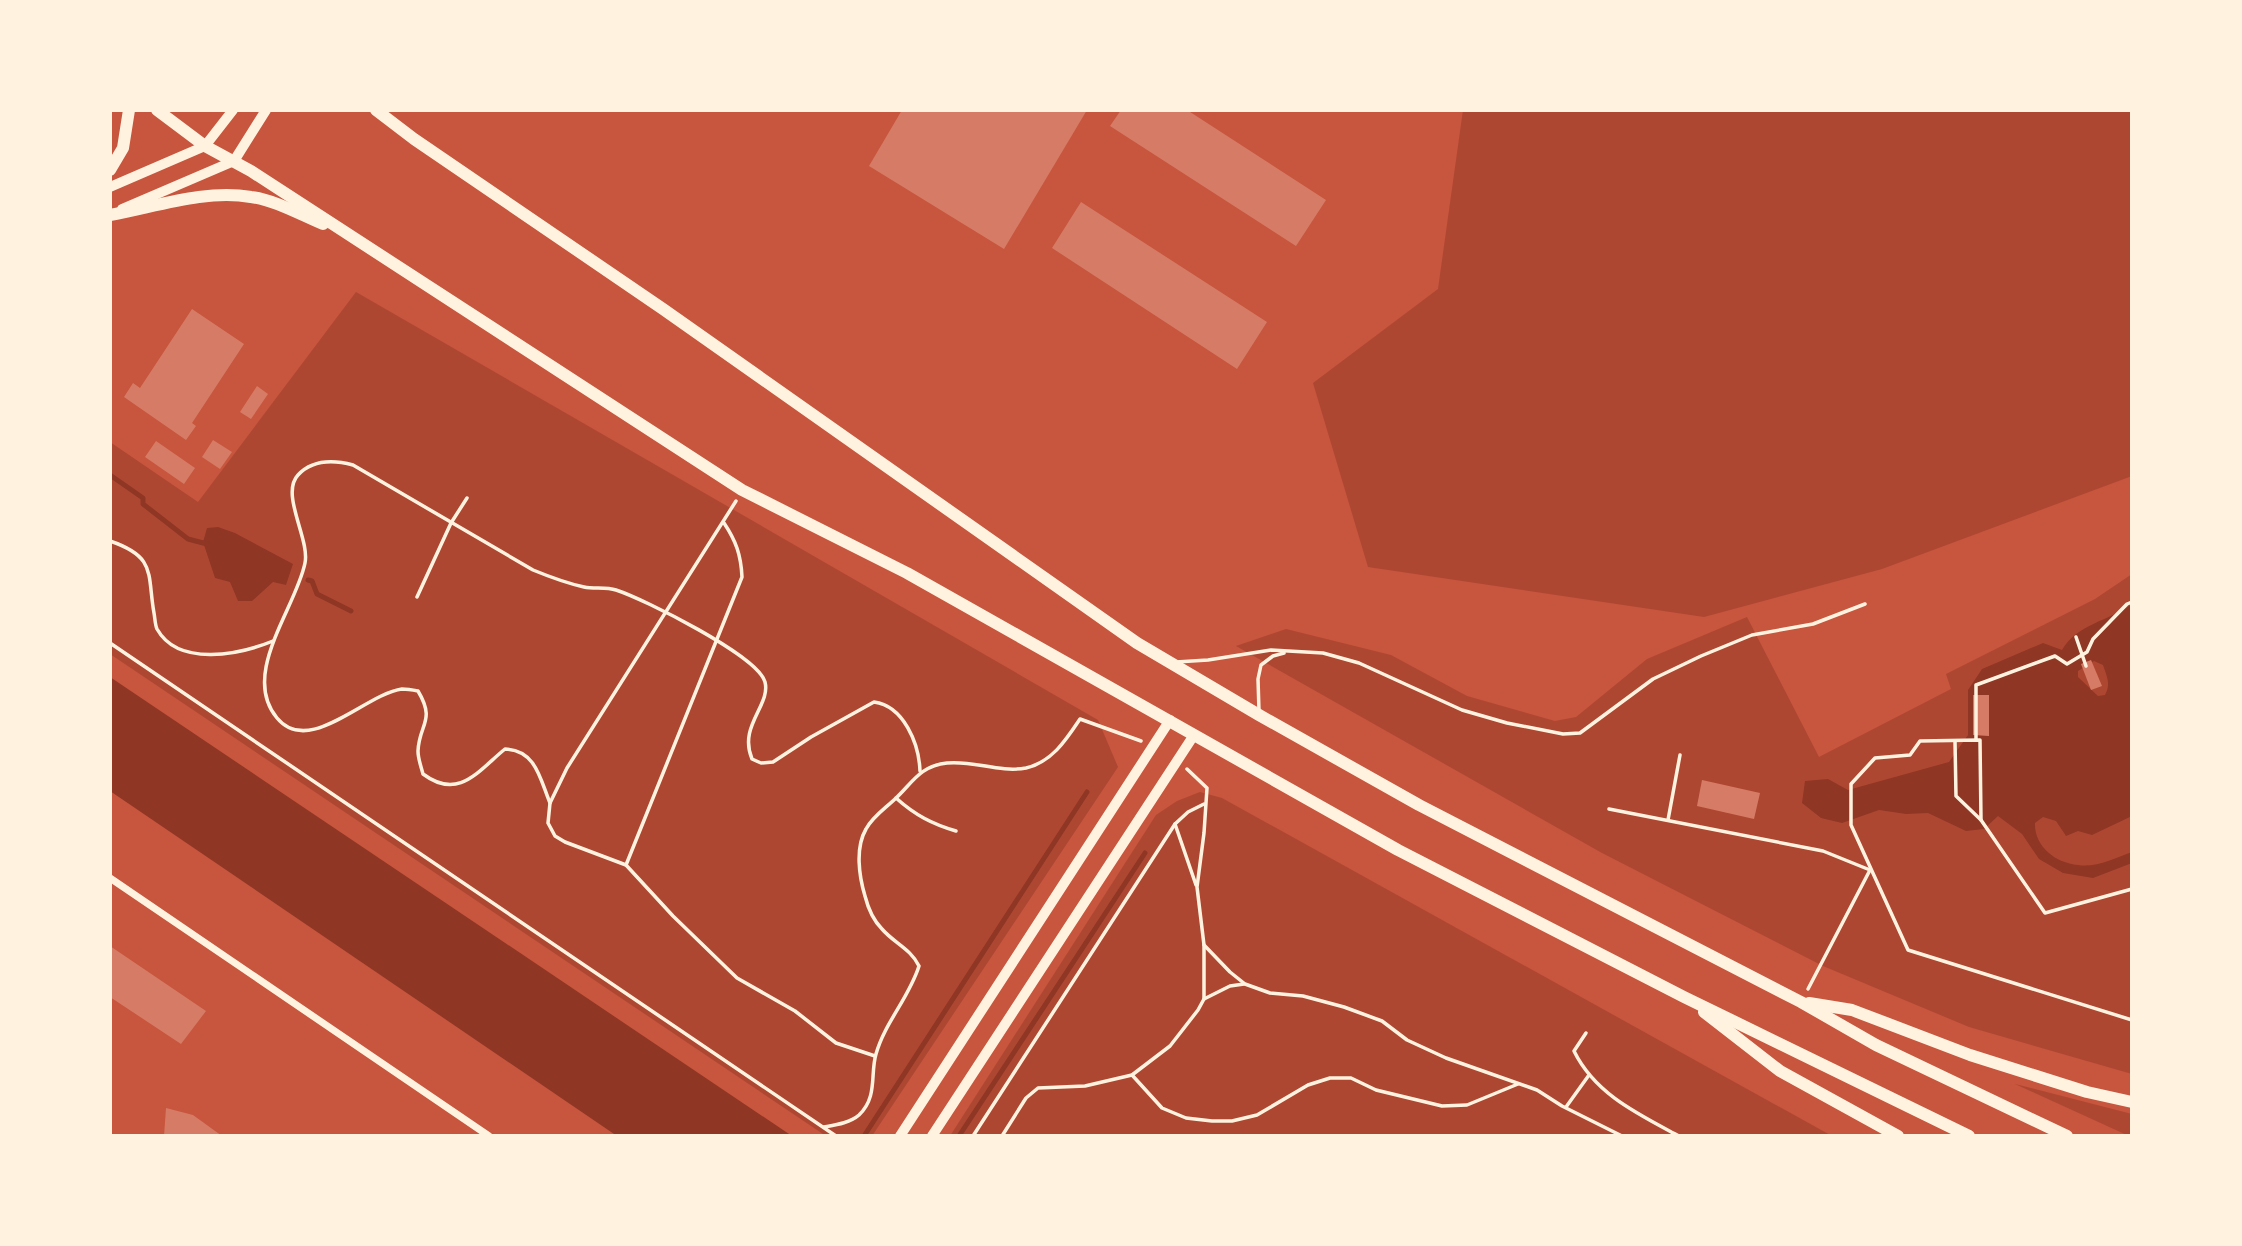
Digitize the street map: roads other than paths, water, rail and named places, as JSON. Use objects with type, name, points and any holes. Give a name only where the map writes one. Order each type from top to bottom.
[{"type":"highway","points":[[110,170],[123,148],[129,110]]},
{"type":"highway","points":[[157,110],[205,146],[234,160],[742,490],[907,573],[1398,850],[1684,997],[1969,1136]]},
{"type":"highway","points":[[376,110],[1126,635],[1170,662],[1419,805],[1801,1002],[1876,1045],[2067,1136]]},
{"type":"highway","points":[[385,110],[414,139]]},
{"type":"highway","points":[[110,214],[212,196],[251,197],[352,236]]},
{"type":"highway","points":[[1684,997],[1780,1071],[1898,1136]]},
{"type":"highway","points":[[1801,1002],[1853,1010],[1970,1055],[2087,1092],[2132,1102]]},
{"type":"street","points":[[110,187],[205,146],[233,110]]},
{"type":"street","points":[[110,214],[234,160],[266,110]]},
{"type":"street","points":[[900,1136],[1170,720]]},
{"type":"street","points":[[932,1136],[1194,735]]},
{"type":"street","points":[[110,878],[489,1136]]},
{"type":"lane","points":[[1170,662],[1208,660],[1271,650],[1322,653],[1359,663],[1462,710],[1507,723],[1563,734],[1580,733],[1653,679],[1701,656],[1752,635],[1813,624],[1865,604]]},
{"type":"lane","points":[[1259,715],[1258,679],[1261,664],[1273,656],[1289,652]]},
{"type":"waterway","points":[[110,475],[143,498],[143,504],[188,539],[207,544]]},
{"type":"waterway","points":[[308,580],[312,581],[317,594],[351,611]]},
{"type":"waterway","points":[[864,1136],[1087,792]]},
{"type":"waterway","points":[[959,1136],[1145,853]]}]
